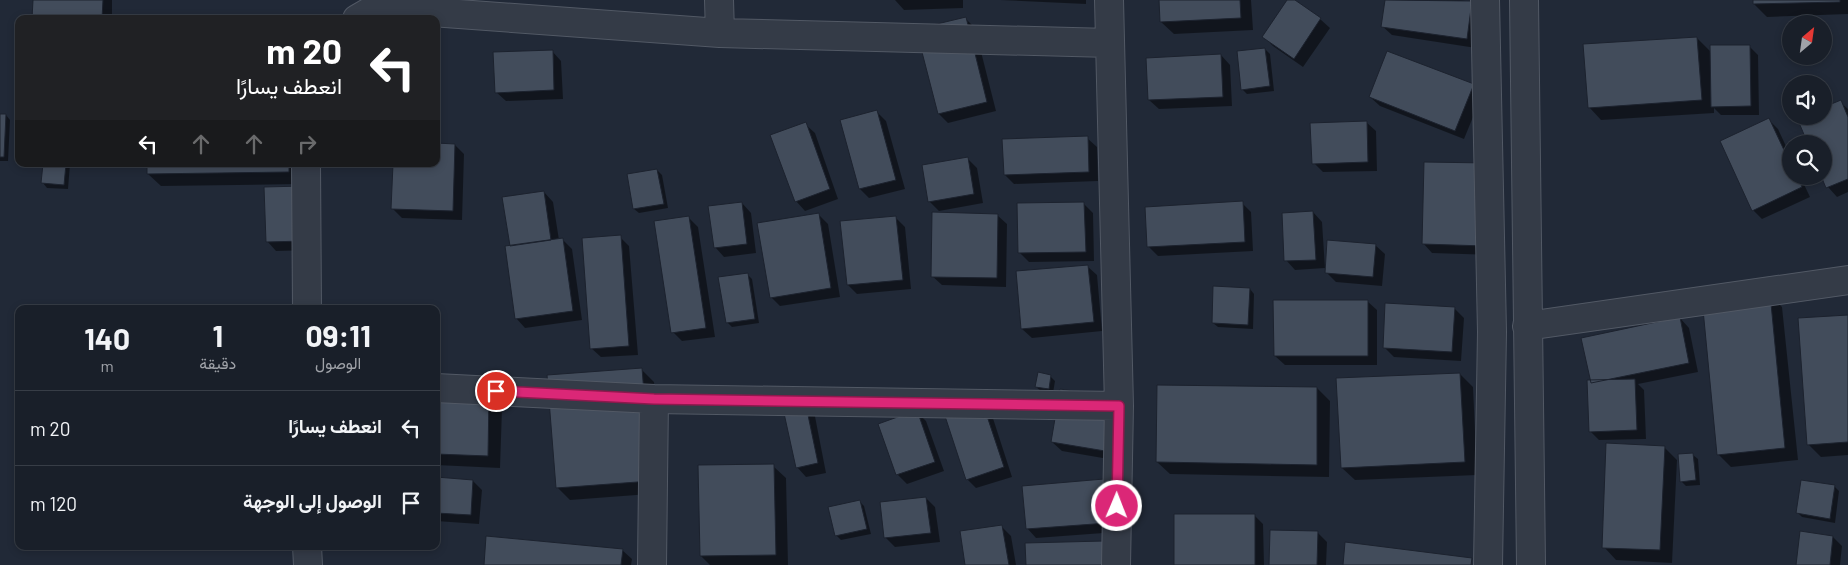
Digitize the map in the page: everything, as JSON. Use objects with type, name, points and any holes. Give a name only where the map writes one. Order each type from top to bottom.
[{"type":"street","points":[[719,0],[720,33]]},
{"type":"street","points":[[1109,0],[1119,406],[1116,565]]},
{"type":"street","points":[[1484,0],[1492,332],[1488,565]]},
{"type":"street","points":[[1524,0],[1531,565]]},
{"type":"street","points":[[364,15],[376,8],[720,33],[1110,43]]},
{"type":"street","points":[[306,167],[307,305]]},
{"type":"street","points":[[1527,326],[1848,280]]},
{"type":"street","points":[[440,388],[654,399],[1119,406]]},
{"type":"street","points":[[652,565],[654,399]]},
{"type":"street","points":[[308,550],[308,565]]},
{"type":"building","points":[[33,0],[103,0],[102,15],[32,15]]},
{"type":"building","points":[[1159,0],[1240,0],[1241,18],[1160,22]]},
{"type":"building","points":[[1287,0],[1295,0],[1321,18],[1294,59],[1262,37]]},
{"type":"building","points":[[1385,0],[1472,1],[1467,39],[1381,27]]},
{"type":"building","points":[[1753,0],[1840,0],[1840,2],[1753,4]]},
{"type":"building","points":[[966,17],[987,102],[938,114],[916,29]]},
{"type":"building","points":[[1697,37],[1702,100],[1588,108],[1583,44]]},
{"type":"building","points":[[1710,45],[1750,45],[1751,106],[1711,107]]},
{"type":"building","points":[[1265,48],[1270,86],[1241,90],[1237,51]]},
{"type":"building","points":[[553,50],[554,90],[495,93],[493,52]]},
{"type":"building","points":[[1387,51],[1474,84],[1455,131],[1369,97]]},
{"type":"building","points":[[1221,54],[1223,97],[1148,100],[1146,58]]},
{"type":"building","points":[[1841,100],[1848,117],[1848,179],[1826,188],[1825,185],[1832,185],[1832,135],[1804,135],[1800,125],[1832,125],[1832,104]]},
{"type":"building","points":[[877,110],[896,180],[859,189],[840,120]]},
{"type":"building","points":[[0,114],[6,114],[4,157],[0,157]]},
{"type":"building","points":[[1769,118],[1782,146],[1782,185],[1801,185],[1802,187],[1752,211],[1720,141]]},
{"type":"building","points":[[1367,121],[1368,162],[1312,164],[1310,123]]},
{"type":"building","points":[[806,122],[830,189],[795,202],[770,135]]},
{"type":"building","points":[[1088,136],[1089,172],[1004,175],[1002,139]]},
{"type":"building","points":[[440,143],[455,144],[453,211],[391,209],[393,167],[440,167]]},
{"type":"building","points":[[968,157],[974,194],[928,202],[922,165]]},
{"type":"building","points":[[1424,162],[1487,163],[1485,246],[1422,244]]},
{"type":"building","points":[[43,167],[66,167],[64,185],[41,183]]},
{"type":"building","points":[[147,167],[289,167],[289,172],[147,174]]},
{"type":"building","points":[[657,169],[664,204],[633,209],[627,174]]},
{"type":"building","points":[[303,186],[305,241],[266,242],[264,187]]},
{"type":"building","points":[[544,191],[551,240],[510,246],[502,197]]},
{"type":"building","points":[[1243,201],[1245,242],[1147,247],[1145,207]]},
{"type":"building","points":[[742,202],[747,244],[714,248],[708,206]]},
{"type":"building","points":[[1084,202],[1086,252],[1018,253],[1017,203]]},
{"type":"building","points":[[1313,211],[1316,260],[1284,261],[1282,213]]},
{"type":"building","points":[[932,212],[998,214],[997,278],[931,277]]},
{"type":"building","points":[[819,213],[831,288],[770,298],[757,223]]},
{"type":"building","points":[[689,216],[706,328],[671,333],[654,221]]},
{"type":"building","points":[[896,216],[903,280],[847,285],[840,221]]},
{"type":"building","points":[[621,235],[629,346],[590,349],[582,238]]},
{"type":"building","points":[[563,238],[573,311],[515,319],[505,246]]},
{"type":"building","points":[[1327,240],[1376,244],[1373,277],[1325,273]]},
{"type":"building","points":[[1088,265],[1094,322],[1021,329],[1016,271]]},
{"type":"building","points":[[748,273],[755,319],[726,323],[718,277]]},
{"type":"building","points":[[1213,286],[1250,288],[1248,325],[1212,323]]},
{"type":"building","points":[[1770,293],[1785,448],[1717,455],[1702,299]]},
{"type":"building","points":[[1273,300],[1368,300],[1368,356],[1274,356]]},
{"type":"building","points":[[1385,303],[1455,307],[1452,352],[1383,348]]},
{"type":"building","points":[[1848,315],[1848,442],[1807,445],[1798,318]]},
{"type":"building","points":[[1680,317],[1689,363],[1591,383],[1581,338]]},
{"type":"building","points":[[642,368],[651,481],[556,488],[547,375]]},
{"type":"building","points":[[1038,372],[1051,375],[1049,389],[1035,387]]},
{"type":"building","points":[[1460,373],[1465,462],[1341,468],[1336,378]]},
{"type":"building","points":[[1635,379],[1637,430],[1589,432],[1587,380]]},
{"type":"building","points":[[1157,385],[1317,387],[1317,465],[1156,462]]},
{"type":"building","points":[[1060,389],[1125,399],[1117,453],[1051,442]]},
{"type":"building","points":[[803,391],[818,463],[796,468],[780,395]]},
{"type":"building","points":[[440,394],[489,395],[488,456],[440,454]]},
{"type":"building","points":[[980,395],[1004,467],[966,480],[942,407]]},
{"type":"building","points":[[917,410],[935,462],[896,475],[878,424]]},
{"type":"building","points":[[1606,443],[1665,446],[1660,550],[1602,548]]},
{"type":"building","points":[[1693,453],[1696,480],[1680,482],[1678,454]]},
{"type":"building","points":[[774,464],[776,555],[700,556],[698,465]]},
{"type":"building","points":[[440,477],[473,480],[471,515],[440,513]]},
{"type":"building","points":[[1104,479],[1108,523],[1026,529],[1022,486]]},
{"type":"building","points":[[1801,480],[1835,485],[1830,519],[1796,513]]},
{"type":"building","points":[[926,497],[931,533],[884,538],[880,502]]},
{"type":"building","points":[[860,500],[867,529],[835,536],[828,507]]},
{"type":"building","points":[[1174,514],[1255,514],[1255,565],[1174,565]]},
{"type":"building","points":[[1002,525],[1009,565],[965,565],[960,531]]},
{"type":"building","points":[[1270,530],[1318,531],[1317,565],[1269,565]]},
{"type":"building","points":[[1800,531],[1833,536],[1830,565],[1796,565]]},
{"type":"building","points":[[486,536],[623,549],[621,565],[484,565]]},
{"type":"building","points":[[1104,541],[1105,565],[1026,565],[1025,543]]},
{"type":"building","points":[[1345,542],[1472,558],[1471,565],[1343,565]]},
{"type":"route","points":[[496,391],[654,399],[1119,406],[1117,506]]}]
